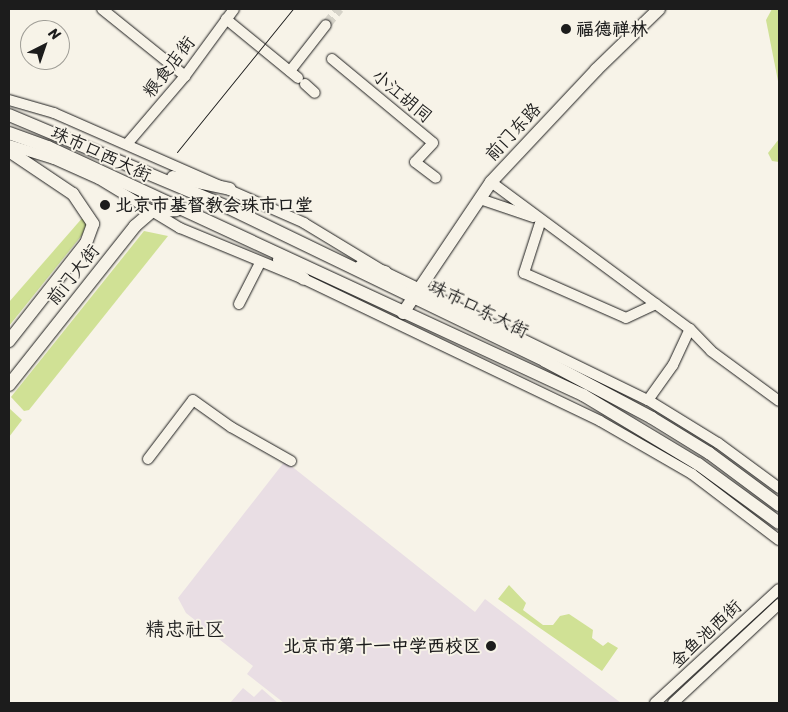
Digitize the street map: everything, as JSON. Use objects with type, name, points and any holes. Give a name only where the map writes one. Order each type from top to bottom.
[{"type":"main road","name":"前门东路","points":[[403,313],[491,182],[578,89],[659,9]]},
{"type":"main road","name":"珠市口西大街","points":[[10,115],[148,173]]},
{"type":"main road","name":"珠市口西大街","points":[[9,133],[48,147],[178,210]]},
{"type":"main road","points":[[9,143],[48,147]]},
{"type":"main road","name":"前门大街","points":[[9,151],[73,194],[93,224],[86,243],[9,341]]},
{"type":"main road","points":[[148,173],[230,189]]},
{"type":"main road","name":"珠市口东大街","points":[[148,173],[225,206],[335,261],[416,292],[449,313],[652,418],[709,453],[779,505]]},
{"type":"main road","points":[[152,211],[178,210]]},
{"type":"main road","name":"珠市口东大街","points":[[178,210],[258,244],[403,313],[544,376],[636,425],[698,464],[779,523]]},
{"type":"main road","name":"前门大街","points":[[9,385],[135,226],[152,211]]},
{"type":"main road","points":[[258,244],[304,279]]},
{"type":"main road","points":[[335,261],[385,272]]},
{"type":"main road","points":[[439,329],[449,313]]},
{"type":"street","points":[[102,9],[185,76]]},
{"type":"street","name":"粮食店街","points":[[127,144],[185,76],[234,9]]},
{"type":"street","points":[[226,19],[316,93]]},
{"type":"street","points":[[298,78],[326,25]]},
{"type":"street","name":"小江胡同","points":[[332,59],[433,144],[414,162],[436,178]]},
{"type":"street","name":"珠市口西大街","points":[[9,100],[54,113],[173,163]]},
{"type":"street","name":"珠市口西大街","points":[[9,143],[63,163],[152,211]]},
{"type":"street","name":"珠市口东大街","points":[[173,163],[304,223],[416,292],[648,400],[718,443],[779,488]]},
{"type":"street","points":[[491,182],[690,329],[711,351],[779,401]]},
{"type":"street","points":[[480,198],[541,220]]},
{"type":"street","points":[[152,211],[180,228],[260,263],[304,279],[600,421],[692,474],[779,540]]},
{"type":"street","points":[[541,220],[524,273],[626,318],[656,304]]},
{"type":"street","points":[[239,304],[260,263]]},
{"type":"street","points":[[648,400],[672,365],[690,329]]},
{"type":"street","points":[[148,459],[194,400],[231,427],[291,461]]},
{"type":"street","name":"金鱼池西街","points":[[655,703],[779,588]]},
{"type":"street","name":"金鱼池西街","points":[[673,703],[779,604]]},
{"type":"shaded area","points":[[285,461],[475,612],[485,599],[621,703],[284,703],[247,674],[253,666],[186,613],[178,598]]},
{"type":"shaded area","points":[[243,688],[254,697],[262,689],[278,703],[230,703]]},
{"type":"green space","points":[[772,9],[779,9],[779,86],[766,20]]},
{"type":"green space","points":[[779,139],[779,162],[772,161],[768,153]]},
{"type":"green space","points":[[84,216],[86,225],[82,235],[9,326],[9,302]]},
{"type":"green space","points":[[144,231],[168,236],[29,410],[24,411],[11,397]]},
{"type":"green space","points":[[9,408],[22,420],[9,437]]},
{"type":"green space","points":[[509,585],[526,603],[523,610],[543,625],[553,625],[560,616],[569,614],[593,630],[592,638],[603,646],[608,642],[618,648],[602,671],[498,599]]},
{"type":"tunnel","points":[[326,25],[339,9]]},
{"type":"tram line","points":[[177,152],[293,9]]},
{"type":"place","name":"福德禅林","points":[[566,29]]},
{"type":"place","name":"北京市基督教会珠市口堂","points":[[105,205]]},
{"type":"place","name":"北京市第十一中学西校区","points":[[491,646]]},
{"type":"district","name":"精忠社区","points":[[185,629]]}]
